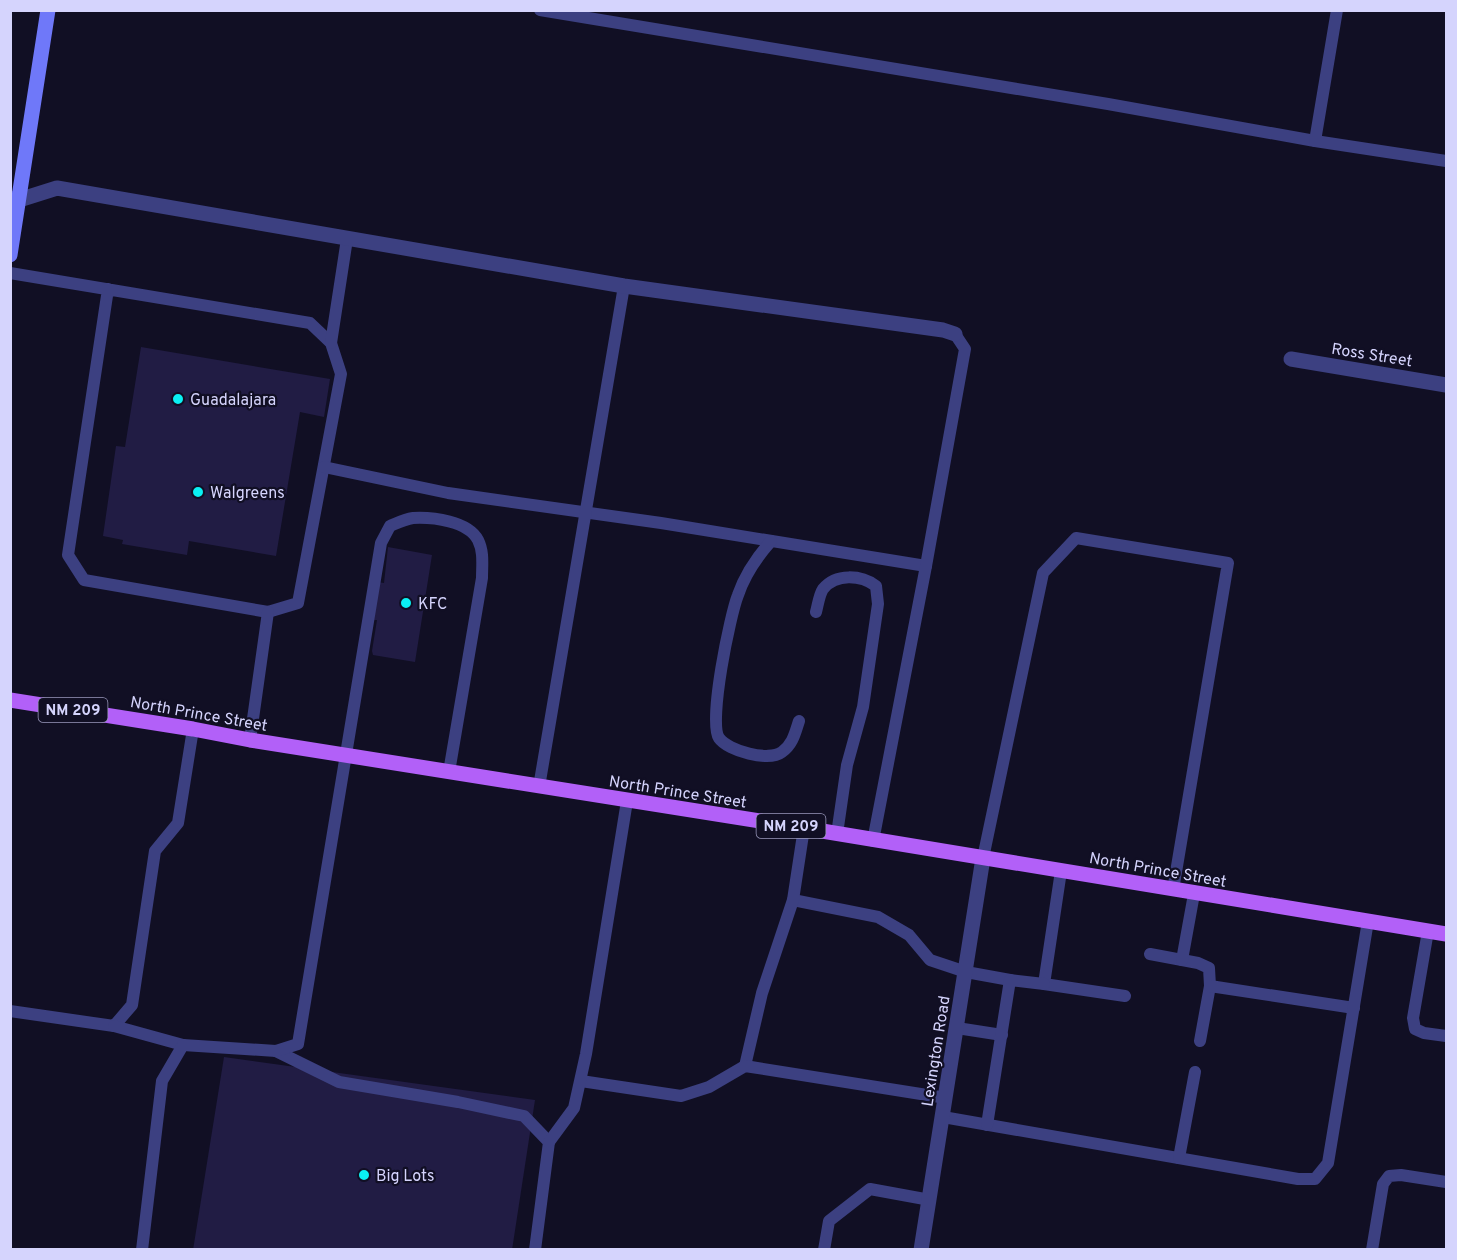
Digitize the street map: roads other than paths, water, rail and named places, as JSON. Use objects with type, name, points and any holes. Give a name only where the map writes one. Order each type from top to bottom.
[{"type":"main road","points":[[10,255],[15,199],[48,10]]},
{"type":"main road","name":"North Prince Street","points":[[10,700],[1446,934]]},
{"type":"street","points":[[15,199],[57,188],[624,286],[943,330],[955,334]]},
{"type":"street","name":"Ross Street","points":[[1291,359],[1446,385]]},
{"type":"street","name":"Lexington Road","points":[[921,1250],[983,858]]},
{"type":"lane","points":[[540,10],[1097,102],[1315,141],[1446,161]]},
{"type":"lane","points":[[1315,141],[1337,10]]},
{"type":"lane","points":[[108,289],[68,555],[84,580],[268,612],[298,603],[341,375],[331,343],[347,239]]},
{"type":"lane","points":[[10,273],[310,323],[331,343]]},
{"type":"lane","points":[[539,787],[624,286]]},
{"type":"lane","points":[[873,841],[965,349],[955,334]]},
{"type":"lane","points":[[324,467],[448,493],[926,566]]},
{"type":"lane","points":[[10,1011],[114,1026],[183,1045],[276,1051],[298,1044],[344,755],[381,543],[390,526],[410,518],[436,519],[466,528],[478,538],[483,552],[482,578],[449,772]]},
{"type":"lane","points":[[983,858],[1043,573],[1076,538],[1228,562],[1173,890]]},
{"type":"lane","points":[[771,541],[752,564],[737,596],[718,688],[715,723],[719,738],[735,750],[765,755],[779,754],[785,750],[794,740],[799,721]]},
{"type":"lane","points":[[816,612],[822,591],[832,580],[848,577],[868,581],[876,586],[878,604],[863,707],[847,765],[837,834]]},
{"type":"lane","points":[[250,740],[268,612]]},
{"type":"lane","points":[[114,1026],[132,1005],[155,851],[178,823],[193,729]]},
{"type":"lane","points":[[535,1250],[549,1142],[574,1108],[581,1081],[627,801]]},
{"type":"lane","points":[[745,1066],[762,993],[793,900],[804,828]]},
{"type":"lane","points":[[1044,984],[1061,871]]},
{"type":"lane","points":[[1182,960],[1194,894]]},
{"type":"lane","points":[[793,900],[879,917],[909,935],[930,960],[966,972],[1125,996]]},
{"type":"lane","points":[[943,1117],[1298,1179],[1315,1179],[1328,1163],[1368,921]]},
{"type":"lane","points":[[1428,931],[1413,1018],[1415,1029],[1424,1033],[1446,1036]]},
{"type":"lane","points":[[1150,954],[1198,963],[1209,968],[1210,986],[1200,1041]]},
{"type":"lane","points":[[987,1125],[1010,980]]},
{"type":"lane","points":[[1210,986],[1354,1008]]},
{"type":"lane","points":[[957,1028],[1002,1035]]},
{"type":"lane","points":[[142,1250],[162,1081],[183,1045]]},
{"type":"lane","points":[[276,1051],[339,1082],[458,1102],[524,1116],[549,1142]]},
{"type":"lane","points":[[581,1081],[681,1096],[709,1087],[745,1066],[946,1098]]},
{"type":"lane","points":[[1179,1158],[1195,1072]]},
{"type":"lane","points":[[1372,1250],[1383,1184],[1389,1176],[1401,1175],[1446,1182]]},
{"type":"lane","points":[[824,1250],[829,1221],[870,1189],[930,1200]]},
{"type":"place","name":"Guadalajara","points":[[178,399]]},
{"type":"place","name":"Walgreens","points":[[198,492]]},
{"type":"place","name":"KFC","points":[[406,603]]},
{"type":"place","name":"Big Lots","points":[[364,1175]]}]
